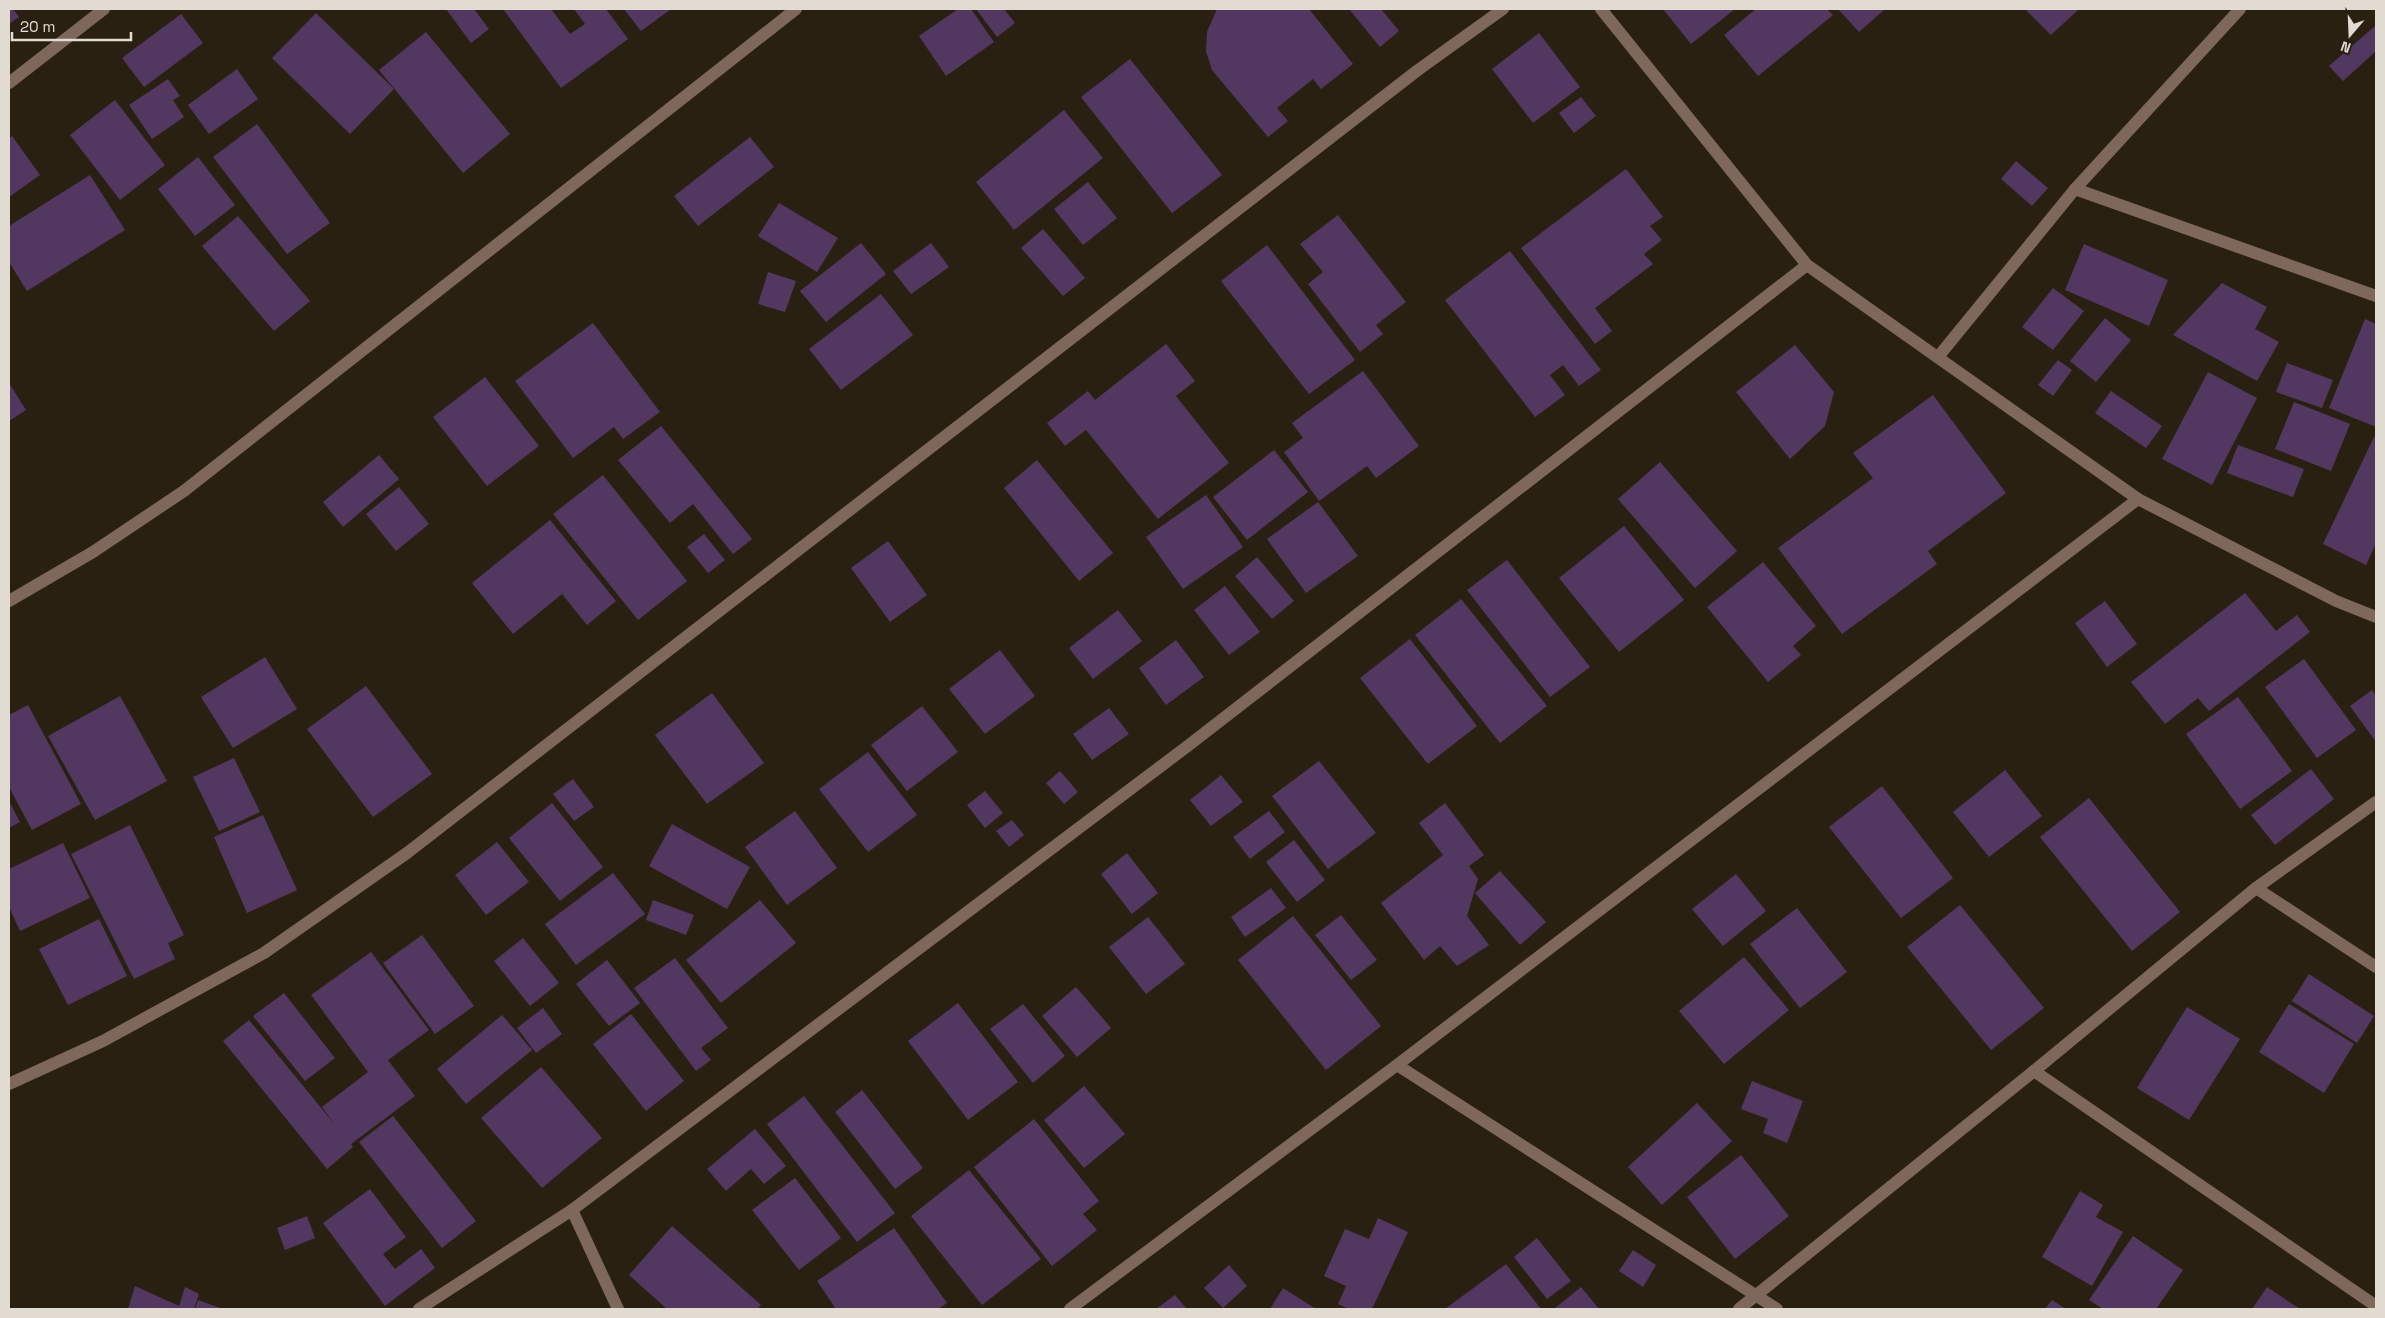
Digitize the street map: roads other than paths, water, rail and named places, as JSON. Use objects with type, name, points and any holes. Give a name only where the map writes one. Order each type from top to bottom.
[{"type":"street","points":[[9,83],[104,9]]},
{"type":"street","points":[[9,601],[93,552],[184,491],[796,9]]},
{"type":"street","points":[[9,1084],[103,1041],[264,953],[407,853],[1394,88],[1503,9]]},
{"type":"street","points":[[1601,9],[1807,265],[2138,499],[2336,601],[2376,617]]},
{"type":"street","points":[[1938,357],[2075,189],[2240,9]]},
{"type":"street","points":[[2075,189],[2376,296]]},
{"type":"street","points":[[419,1309],[572,1210],[1197,739],[1807,265]]},
{"type":"street","points":[[1070,1309],[1397,1065],[2138,499]]},
{"type":"street","points":[[1739,1309],[2034,1071],[2256,888],[2376,802]]},
{"type":"street","points":[[2256,888],[2376,967]]},
{"type":"street","points":[[1397,1065],[1777,1309]]},
{"type":"street","points":[[2034,1071],[2376,1306]]},
{"type":"street","points":[[572,1210],[618,1309]]}]
